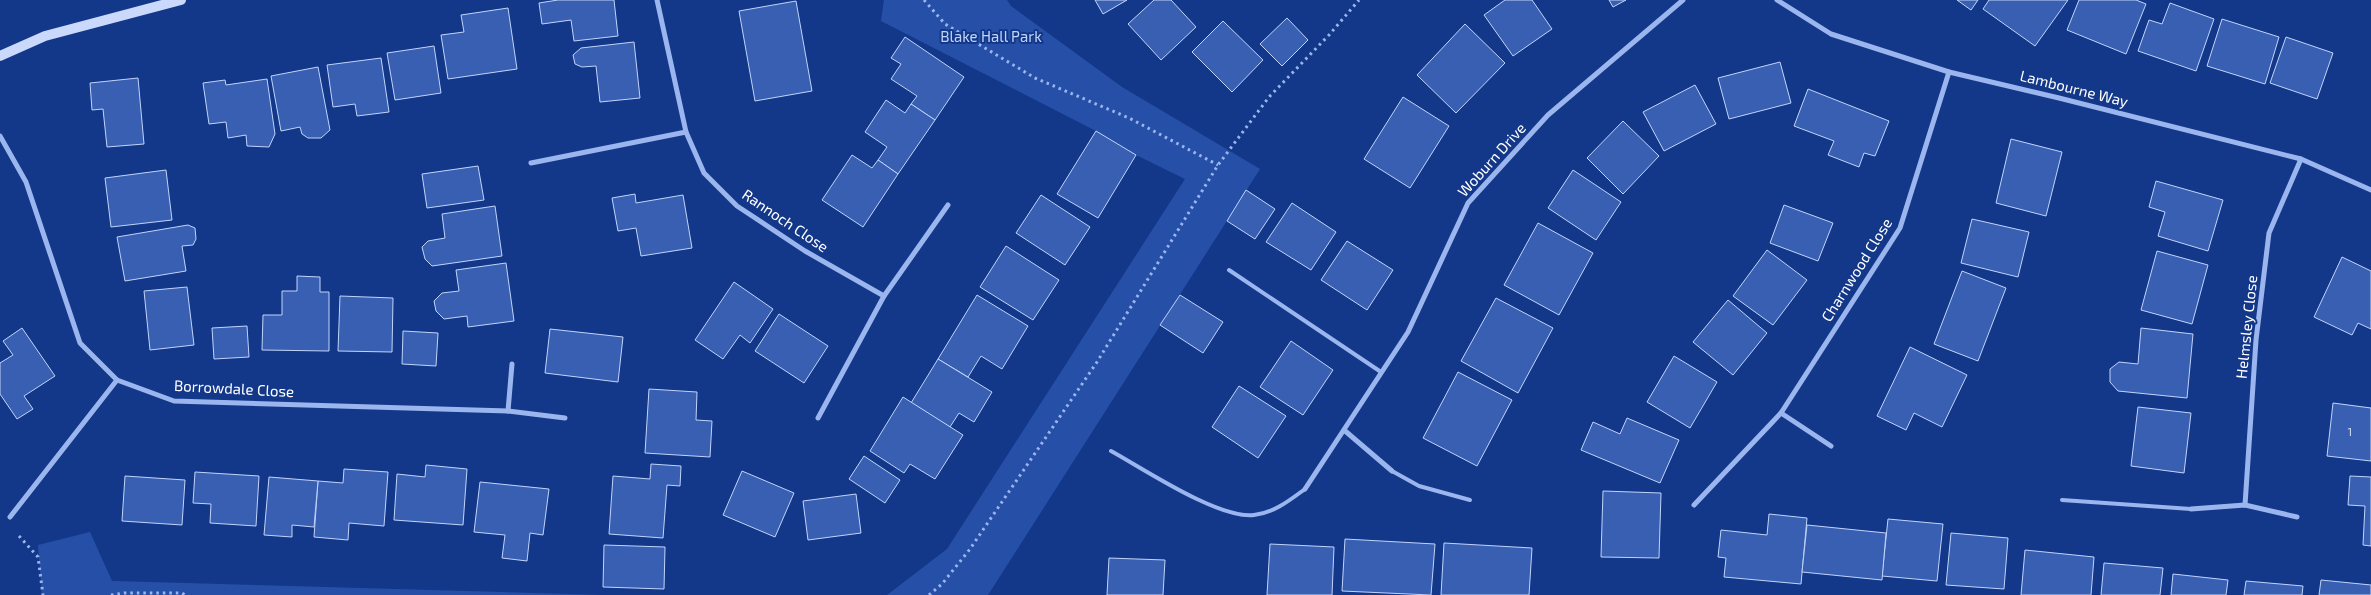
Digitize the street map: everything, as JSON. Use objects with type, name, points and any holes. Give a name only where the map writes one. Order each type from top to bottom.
[{"type":"street","points":[[0,56],[45,36],[181,0]]},
{"type":"street","name":"Rannoch Close","points":[[657,0],[686,132],[704,173],[737,206],[805,252],[884,296]]},
{"type":"street","name":"Woburn Drive","points":[[1306,489],[1408,332],[1468,202],[1548,115],[1683,0]]},
{"type":"street","name":"Lambourne Way","points":[[1776,0],[1831,34],[1948,72],[2301,159],[2371,190]]},
{"type":"street","name":"Charnwood Close","points":[[1694,505],[1782,412],[1900,228],[1948,72]]},
{"type":"street","points":[[531,163],[686,132]]},
{"type":"street","name":"Borrowdale Close","points":[[0,136],[26,182],[80,342],[117,380],[174,401],[508,411],[565,418]]},
{"type":"street","name":"Helmsley Close","points":[[2245,504],[2256,340],[2269,233],[2301,159]]},
{"type":"street","points":[[818,418],[884,296],[948,205]]},
{"type":"street","points":[[508,411],[512,364]]},
{"type":"street","points":[[10,517],[117,380]]},
{"type":"street","points":[[1782,412],[1831,446]]},
{"type":"street","points":[[1344,430],[1392,471]]},
{"type":"street","points":[[2190,509],[2245,504],[2298,517]]},
{"type":"lane","points":[[1230,270],[1381,372]]},
{"type":"lane","points":[[1111,451],[1225,512],[1254,515],[1278,508],[1306,489]]},
{"type":"lane","points":[[1392,471],[1419,486],[1470,500]]},
{"type":"lane","points":[[2062,500],[2190,509]]},
{"type":"path","points":[[924,0],[945,24],[1034,78],[1129,118],[1218,165]]},
{"type":"path","points":[[929,595],[942,584],[970,549],[1097,362],[1218,165],[1269,98],[1329,35],[1359,0]]},
{"type":"path","points":[[10,517],[20,539],[38,557],[43,595]]},
{"type":"path","points":[[110,595],[124,592],[182,593],[185,595]]},
{"type":"green space","name":"Blake Hall Park","points":[[884,0],[1007,0],[1011,6],[1122,87],[1260,169],[988,595],[887,595],[947,549],[1185,179],[1136,155],[1096,131],[881,21]]},
{"type":"green space","points":[[90,532],[112,581],[602,595],[42,595],[38,545]]},
{"type":"building","points":[[558,0],[614,0],[618,36],[574,41],[571,20],[542,24],[539,3]]},
{"type":"building","points":[[1095,0],[1127,0],[1103,14]]},
{"type":"building","points":[[1154,0],[1171,0],[1196,27],[1161,60],[1128,24]]},
{"type":"building","points":[[1505,0],[1532,0],[1552,29],[1513,56],[1484,15]]},
{"type":"building","points":[[1609,0],[1626,0],[1613,7]]},
{"type":"building","points":[[1957,0],[1978,0],[1971,10]]},
{"type":"building","points":[[1989,0],[2068,0],[2035,46],[1983,9]]},
{"type":"building","points":[[2079,0],[2136,0],[2146,4],[2126,54],[2067,30]]},
{"type":"building","points":[[796,1],[812,91],[755,101],[739,11]]},
{"type":"building","points":[[2170,3],[2214,19],[2196,71],[2138,51],[2149,20],[2162,24]]},
{"type":"building","points":[[508,8],[517,69],[448,79],[441,35],[464,32],[461,15]]},
{"type":"building","points":[[1287,18],[1308,40],[1282,66],[1260,44]]},
{"type":"building","points":[[2222,19],[2279,37],[2265,84],[2207,66]]},
{"type":"building","points":[[1223,21],[1263,60],[1232,92],[1192,52]]},
{"type":"building","points":[[1465,24],[1505,63],[1456,113],[1417,75]]},
{"type":"building","points":[[905,37],[964,77],[935,120],[911,104],[917,96],[891,79],[901,64],[891,58]]},
{"type":"building","points":[[2286,37],[2333,53],[2317,99],[2270,83]]},
{"type":"building","points":[[634,42],[640,98],[600,102],[596,66],[582,67],[575,64],[573,55],[581,48]]},
{"type":"building","points":[[434,46],[441,93],[395,100],[387,53]]},
{"type":"building","points":[[381,58],[389,112],[357,116],[355,104],[333,107],[327,65]]},
{"type":"building","points":[[1780,62],[1791,103],[1729,119],[1718,78]]},
{"type":"building","points":[[318,67],[330,130],[321,138],[308,138],[302,134],[300,127],[281,131],[271,76]]},
{"type":"building","points":[[138,78],[144,144],[107,147],[103,109],[92,110],[90,83]]},
{"type":"building","points":[[267,79],[275,134],[269,147],[247,146],[246,135],[228,138],[226,122],[209,124],[203,83],[225,80],[226,85]]},
{"type":"building","points":[[1695,85],[1716,124],[1664,151],[1643,112]]},
{"type":"building","points":[[1808,89],[1889,121],[1875,156],[1864,153],[1859,167],[1828,155],[1834,141],[1794,126]]},
{"type":"building","points":[[1403,97],[1449,126],[1410,188],[1364,159]]},
{"type":"building","points":[[886,100],[905,113],[911,104],[935,120],[898,174],[878,160],[887,147],[865,132]]},
{"type":"building","points":[[1623,121],[1659,156],[1623,194],[1587,158]]},
{"type":"building","points":[[1096,131],[1136,155],[1098,218],[1057,194]]},
{"type":"building","points":[[2011,139],[2062,152],[2046,216],[1996,203]]},
{"type":"building","points":[[852,155],[872,168],[878,160],[898,174],[863,227],[822,200]]},
{"type":"building","points":[[478,166],[484,200],[427,208],[422,174]]},
{"type":"building","points":[[166,170],[172,220],[111,227],[105,178]]},
{"type":"building","points":[[1573,170],[1621,202],[1596,240],[1548,208]]},
{"type":"building","points":[[2156,181],[2223,200],[2208,251],[2158,236],[2165,212],[2149,207]]},
{"type":"building","points":[[1246,190],[1275,209],[1255,239],[1227,221]]},
{"type":"building","points":[[635,194],[636,203],[683,195],[692,248],[641,256],[636,228],[618,231],[612,198]]},
{"type":"building","points":[[1041,195],[1090,227],[1065,265],[1016,233]]},
{"type":"building","points":[[1292,203],[1336,232],[1311,270],[1266,242]]},
{"type":"building","points":[[1784,205],[1833,223],[1818,261],[1770,243]]},
{"type":"building","points":[[495,206],[502,256],[432,266],[425,259],[422,247],[428,241],[445,238],[442,214]]},
{"type":"building","points":[[1972,219],[2029,232],[2018,277],[1961,263]]},
{"type":"building","points":[[1538,223],[1593,253],[1559,315],[1504,285]]},
{"type":"building","points":[[188,225],[195,228],[196,239],[193,245],[182,246],[186,271],[125,281],[117,237]]},
{"type":"building","points":[[1347,241],[1393,270],[1367,310],[1321,280]]},
{"type":"building","points":[[1006,246],[1059,280],[1033,320],[980,287]]},
{"type":"building","points":[[1767,250],[1807,280],[1773,325],[1733,296]]},
{"type":"building","points":[[2157,251],[2208,265],[2192,324],[2141,310]]},
{"type":"building","points":[[2342,257],[2371,271],[2371,329],[2358,323],[2352,335],[2314,317]]},
{"type":"building","points":[[506,263],[514,321],[468,327],[467,316],[444,319],[436,311],[434,301],[442,293],[459,291],[456,270]]},
{"type":"building","points":[[1962,271],[2006,288],[1978,361],[1934,344]]},
{"type":"building","points":[[297,276],[320,277],[320,292],[329,292],[329,351],[262,350],[263,315],[282,315],[282,291],[297,291]]},
{"type":"building","points":[[734,282],[773,309],[750,343],[740,335],[723,359],[695,340]]},
{"type":"building","points":[[187,287],[194,345],[150,350],[144,291]]},
{"type":"building","points":[[977,295],[1028,326],[1002,369],[981,356],[968,377],[938,359]]},
{"type":"building","points":[[1180,295],[1223,322],[1203,353],[1160,325]]},
{"type":"building","points":[[340,296],[393,298],[392,352],[338,351]]},
{"type":"building","points":[[1496,298],[1553,328],[1518,393],[1461,361]]},
{"type":"building","points":[[1728,300],[1767,333],[1733,375],[1693,342]]},
{"type":"building","points":[[779,314],[828,346],[804,383],[755,351]]},
{"type":"building","points":[[247,326],[249,357],[214,359],[212,328]]},
{"type":"building","points":[[22,328],[55,376],[24,396],[33,409],[17,419],[0,394],[0,363],[13,355],[3,341]]},
{"type":"building","points":[[2141,328],[2193,334],[2187,398],[2118,391],[2110,382],[2110,369],[2119,362],[2138,364]]},
{"type":"building","points":[[550,329],[623,337],[618,382],[545,373]]},
{"type":"building","points":[[403,331],[438,333],[436,366],[402,364]]},
{"type":"building","points":[[1291,341],[1333,370],[1303,415],[1260,387]]},
{"type":"building","points":[[1910,347],[1967,375],[1942,427],[1914,413],[1906,430],[1877,416]]},
{"type":"building","points":[[1674,356],[1717,382],[1690,428],[1647,402]]},
{"type":"building","points":[[938,359],[992,392],[974,422],[959,413],[950,427],[911,403]]},
{"type":"building","points":[[1458,372],[1512,400],[1477,466],[1423,438]]},
{"type":"building","points":[[1239,386],[1286,416],[1258,458],[1212,427]]},
{"type":"building","points":[[649,389],[697,392],[696,420],[712,421],[710,457],[645,453]]},
{"type":"building","points":[[903,397],[963,435],[935,479],[910,464],[904,473],[870,451]]},
{"type":"building","points":[[2333,403],[2371,408],[2371,461],[2327,456]]},
{"type":"building","points":[[2138,407],[2191,413],[2184,473],[2131,466]]},
{"type":"building","points":[[1627,418],[1679,440],[1660,483],[1581,450],[1593,422],[1620,434]]},
{"type":"building","points":[[864,456],[900,480],[885,503],[849,479]]},
{"type":"building","points":[[651,464],[681,466],[680,486],[667,485],[663,538],[609,534],[613,476],[650,479]]},
{"type":"building","points":[[426,465],[467,469],[463,525],[394,520],[397,474],[425,477]]},
{"type":"building","points":[[344,469],[388,472],[384,526],[349,523],[348,540],[314,537],[318,481],[343,483]]},
{"type":"building","points":[[742,471],[794,493],[775,537],[723,515]]},
{"type":"building","points":[[195,472],[259,476],[256,526],[210,523],[211,504],[193,503]]},
{"type":"building","points":[[125,476],[185,480],[182,525],[122,521]]},
{"type":"building","points":[[2350,476],[2371,477],[2371,546],[2363,545],[2365,506],[2348,505]]},
{"type":"building","points":[[269,477],[318,481],[314,527],[292,525],[292,537],[264,535]]},
{"type":"building","points":[[480,482],[549,489],[543,535],[530,533],[527,561],[502,558],[505,535],[474,532]]},
{"type":"building","points":[[1603,491],[1661,493],[1659,558],[1601,557]]},
{"type":"building","points":[[856,494],[861,533],[808,540],[803,501]]},
{"type":"building","points":[[1769,514],[1807,518],[1801,584],[1724,577],[1726,558],[1718,557],[1721,530],[1767,535]]},
{"type":"building","points":[[1888,519],[1943,524],[1937,581],[1882,576]]},
{"type":"building","points":[[1807,525],[1886,533],[1882,580],[1802,572]]},
{"type":"building","points":[[1951,533],[2008,538],[2004,589],[1946,585]]},
{"type":"building","points":[[1345,539],[1435,544],[1431,595],[1342,591]]},
{"type":"building","points":[[1444,543],[1532,548],[1529,595],[1441,595]]},
{"type":"building","points":[[1270,544],[1334,547],[1332,595],[1267,595]]},
{"type":"building","points":[[604,545],[665,547],[664,589],[603,587]]},
{"type":"building","points":[[2025,550],[2094,557],[2091,595],[2021,595]]},
{"type":"building","points":[[1109,558],[1165,560],[1163,595],[1107,595]]},
{"type":"building","points":[[2104,563],[2163,568],[2160,595],[2101,595]]},
{"type":"building","points":[[2173,574],[2228,580],[2226,595],[2171,595]]},
{"type":"building","points":[[2321,580],[2371,585],[2371,595],[2319,595]]},
{"type":"building","points":[[2246,581],[2303,586],[2302,595],[2244,595]]}]
